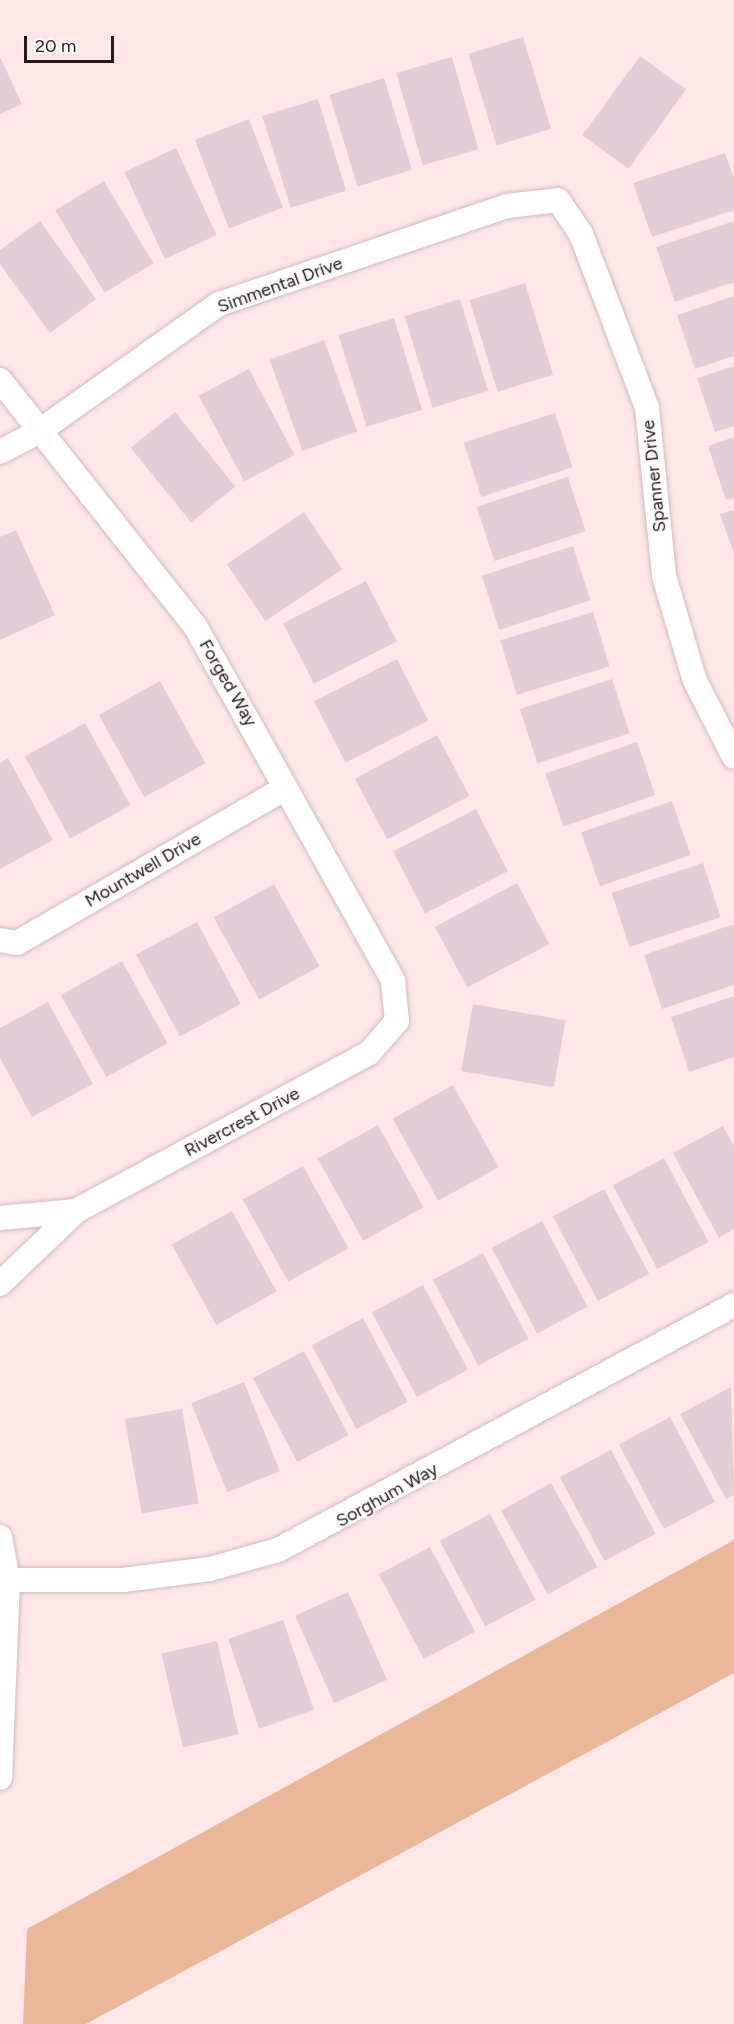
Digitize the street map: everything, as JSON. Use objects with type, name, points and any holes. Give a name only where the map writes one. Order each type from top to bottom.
[{"type":"street","name":"Simmental Drive","points":[[0,452],[38,432],[219,304],[507,206],[558,200]]},
{"type":"street","name":"Spanner Drive","points":[[558,200],[581,234],[647,408],[664,576],[695,681],[734,757]]},
{"type":"street","name":"Forged Way","points":[[0,380],[38,432],[195,626],[393,981],[397,1020]]},
{"type":"street","name":"Mountwell Drive","points":[[0,940],[17,943],[284,789]]},
{"type":"street","name":"Rivercrest Drive","points":[[0,1284],[76,1211],[369,1053],[397,1020]]},
{"type":"street","name":"Rivercrest Drive","points":[[0,1218],[76,1211]]},
{"type":"street","name":"Sorghum Way","points":[[8,1580],[123,1580],[210,1569],[278,1550],[734,1305]]},
{"type":"street","points":[[0,1537],[8,1580],[0,1778]]},
{"type":"shaded area","points":[[734,1540],[734,1673],[86,2024],[23,2024],[27,1929]]},
{"type":"building","points":[[523,37],[551,129],[497,145],[468,54]]},
{"type":"building","points":[[640,56],[686,90],[629,169],[582,135]]},
{"type":"building","points":[[0,57],[22,104],[0,114]]},
{"type":"building","points":[[452,57],[478,149],[423,165],[396,73]]},
{"type":"building","points":[[384,78],[412,170],[358,186],[329,95]]},
{"type":"building","points":[[318,99],[346,191],[291,208],[263,116]]},
{"type":"building","points":[[249,119],[283,208],[229,228],[195,140]]},
{"type":"building","points":[[176,148],[217,235],[165,259],[124,172]]},
{"type":"building","points":[[725,153],[734,179],[734,210],[652,237],[633,183]]},
{"type":"building","points":[[104,181],[153,263],[105,293],[55,210]]},
{"type":"building","points":[[40,221],[96,299],[50,333],[0,264],[0,250]]},
{"type":"building","points":[[734,221],[734,282],[675,302],[656,247]]},
{"type":"building","points":[[525,283],[553,375],[498,392],[470,300]]},
{"type":"building","points":[[734,296],[734,356],[695,369],[677,315]]},
{"type":"building","points":[[460,299],[488,391],[433,408],[405,316]]},
{"type":"building","points":[[394,318],[422,410],[367,427],[339,335]]},
{"type":"building","points":[[324,340],[357,431],[303,451],[269,360]]},
{"type":"building","points":[[734,366],[734,426],[715,432],[697,378]]},
{"type":"building","points":[[249,369],[295,455],[244,481],[199,396]]},
{"type":"building","points":[[175,412],[235,487],[191,522],[131,448]]},
{"type":"building","points":[[555,413],[573,467],[481,497],[464,443]]},
{"type":"building","points":[[734,437],[734,498],[726,500],[708,446]]},
{"type":"building","points":[[568,477],[586,531],[494,561],[477,507]]},
{"type":"building","points":[[734,510],[734,554],[720,514]]},
{"type":"building","points":[[304,512],[343,569],[265,621],[227,564]]},
{"type":"building","points":[[16,530],[55,615],[0,640],[0,537]]},
{"type":"building","points":[[573,546],[591,600],[499,630],[482,576]]},
{"type":"building","points":[[366,581],[397,642],[314,684],[283,623]]},
{"type":"building","points":[[593,612],[610,667],[517,695],[500,640]]},
{"type":"building","points":[[397,659],[428,720],[345,763],[314,701]]},
{"type":"building","points":[[612,679],[630,733],[537,763],[520,709]]},
{"type":"building","points":[[160,681],[206,763],[144,797],[99,715]]},
{"type":"building","points":[[85,723],[131,805],[70,839],[25,756]]},
{"type":"building","points":[[437,735],[469,796],[387,840],[355,779]]},
{"type":"building","points":[[637,742],[655,795],[564,827],[545,774]]},
{"type":"building","points":[[8,758],[53,840],[0,869],[0,763]]},
{"type":"building","points":[[672,801],[691,855],[600,886],[581,832]]},
{"type":"building","points":[[476,809],[508,871],[425,914],[393,851]]},
{"type":"building","points":[[703,863],[721,917],[629,947],[612,893]]},
{"type":"building","points":[[517,883],[549,944],[467,988],[435,927]]},
{"type":"building","points":[[274,884],[320,966],[259,1000],[214,917]]},
{"type":"building","points":[[197,922],[241,1004],[180,1037],[136,954]]},
{"type":"building","points":[[734,924],[734,985],[662,1009],[644,955]]},
{"type":"building","points":[[122,961],[168,1043],[106,1077],[61,995]]},
{"type":"building","points":[[734,996],[734,1057],[689,1072],[671,1017]]},
{"type":"building","points":[[48,1002],[93,1084],[32,1117],[0,1058],[0,1028]]},
{"type":"building","points":[[473,1004],[566,1020],[554,1087],[461,1071]]},
{"type":"building","points":[[453,1085],[499,1167],[438,1201],[393,1118]]},
{"type":"building","points":[[378,1125],[424,1207],[363,1241],[318,1158]]},
{"type":"building","points":[[723,1126],[734,1146],[734,1229],[719,1238],[673,1153]]},
{"type":"building","points":[[664,1158],[709,1242],[657,1269],[613,1185]]},
{"type":"building","points":[[303,1166],[349,1248],[288,1282],[243,1199]]},
{"type":"building","points":[[604,1189],[649,1274],[598,1301],[553,1216]]},
{"type":"building","points":[[232,1211],[277,1291],[216,1325],[172,1244]]},
{"type":"building","points":[[542,1221],[588,1307],[537,1333],[492,1248]]},
{"type":"building","points":[[483,1253],[529,1339],[478,1365],[433,1280]]},
{"type":"building","points":[[423,1285],[468,1370],[417,1397],[372,1312]]},
{"type":"building","points":[[363,1318],[408,1402],[356,1429],[312,1345]]},
{"type":"building","points":[[304,1351],[349,1435],[297,1462],[253,1378]]},
{"type":"building","points":[[244,1382],[280,1471],[227,1492],[191,1403]]},
{"type":"building","points":[[731,1387],[734,1494],[726,1499],[680,1414]]},
{"type":"building","points":[[182,1409],[199,1504],[142,1514],[125,1419]]},
{"type":"building","points":[[670,1417],[715,1502],[664,1529],[619,1444]]},
{"type":"building","points":[[611,1450],[656,1534],[604,1561],[560,1477]]},
{"type":"building","points":[[551,1483],[598,1567],[548,1595],[501,1511]]},
{"type":"building","points":[[490,1514],[536,1600],[485,1626],[440,1541]]},
{"type":"building","points":[[430,1547],[475,1632],[424,1659],[379,1574]]},
{"type":"building","points":[[348,1592],[387,1680],[334,1703],[295,1616]]},
{"type":"building","points":[[283,1620],[314,1710],[259,1729],[228,1639]]},
{"type":"building","points":[[217,1641],[239,1735],[183,1747],[161,1654]]}]
